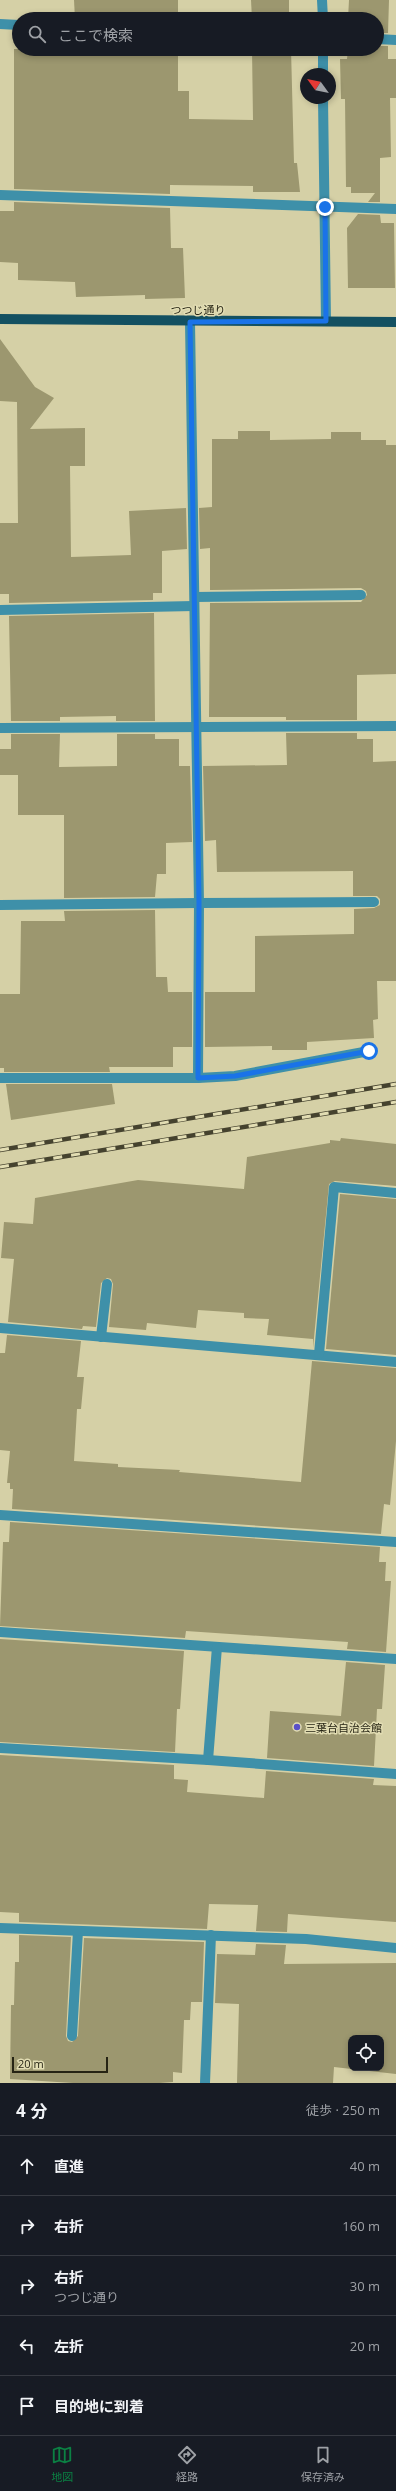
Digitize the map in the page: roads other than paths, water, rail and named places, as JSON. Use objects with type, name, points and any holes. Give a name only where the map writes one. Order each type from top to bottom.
[{"type":"main road","name":"つつじ通り","points":[[0,319],[190,322],[396,322]]},
{"type":"street","points":[[322,0],[322,12]]},
{"type":"street","points":[[0,24],[12,25]]},
{"type":"street","points":[[384,39],[396,40]]},
{"type":"street","points":[[323,56],[323,68]]},
{"type":"street","points":[[324,104],[326,321]]},
{"type":"street","points":[[0,195],[396,209]]},
{"type":"street","points":[[190,322],[199,903],[198,1078]]},
{"type":"street","points":[[0,610],[361,595]]},
{"type":"street","points":[[0,728],[396,726]]},
{"type":"street","points":[[0,905],[374,902]]},
{"type":"street","points":[[0,1078],[198,1078],[235,1076],[369,1051]]},
{"type":"street","points":[[319,1354],[334,1187],[396,1193]]},
{"type":"street","points":[[101,1338],[107,1284]]},
{"type":"street","points":[[0,1328],[101,1338],[319,1354],[396,1362]]},
{"type":"street","points":[[0,1515],[396,1542]]},
{"type":"street","points":[[0,1632],[217,1648],[396,1659]]},
{"type":"street","points":[[208,1760],[217,1648]]},
{"type":"street","points":[[0,1748],[208,1760],[396,1774]]},
{"type":"street","points":[[0,1928],[306,1939],[396,1948]]},
{"type":"street","points":[[72,2036],[78,1931]]},
{"type":"street","points":[[204,2083],[211,1935]]},
{"type":"railway","points":[[0,1150],[396,1084]]},
{"type":"railway","points":[[0,1167],[396,1102]]},
{"type":"place","name":"三葉台自治会館","points":[[297,1727]]}]
